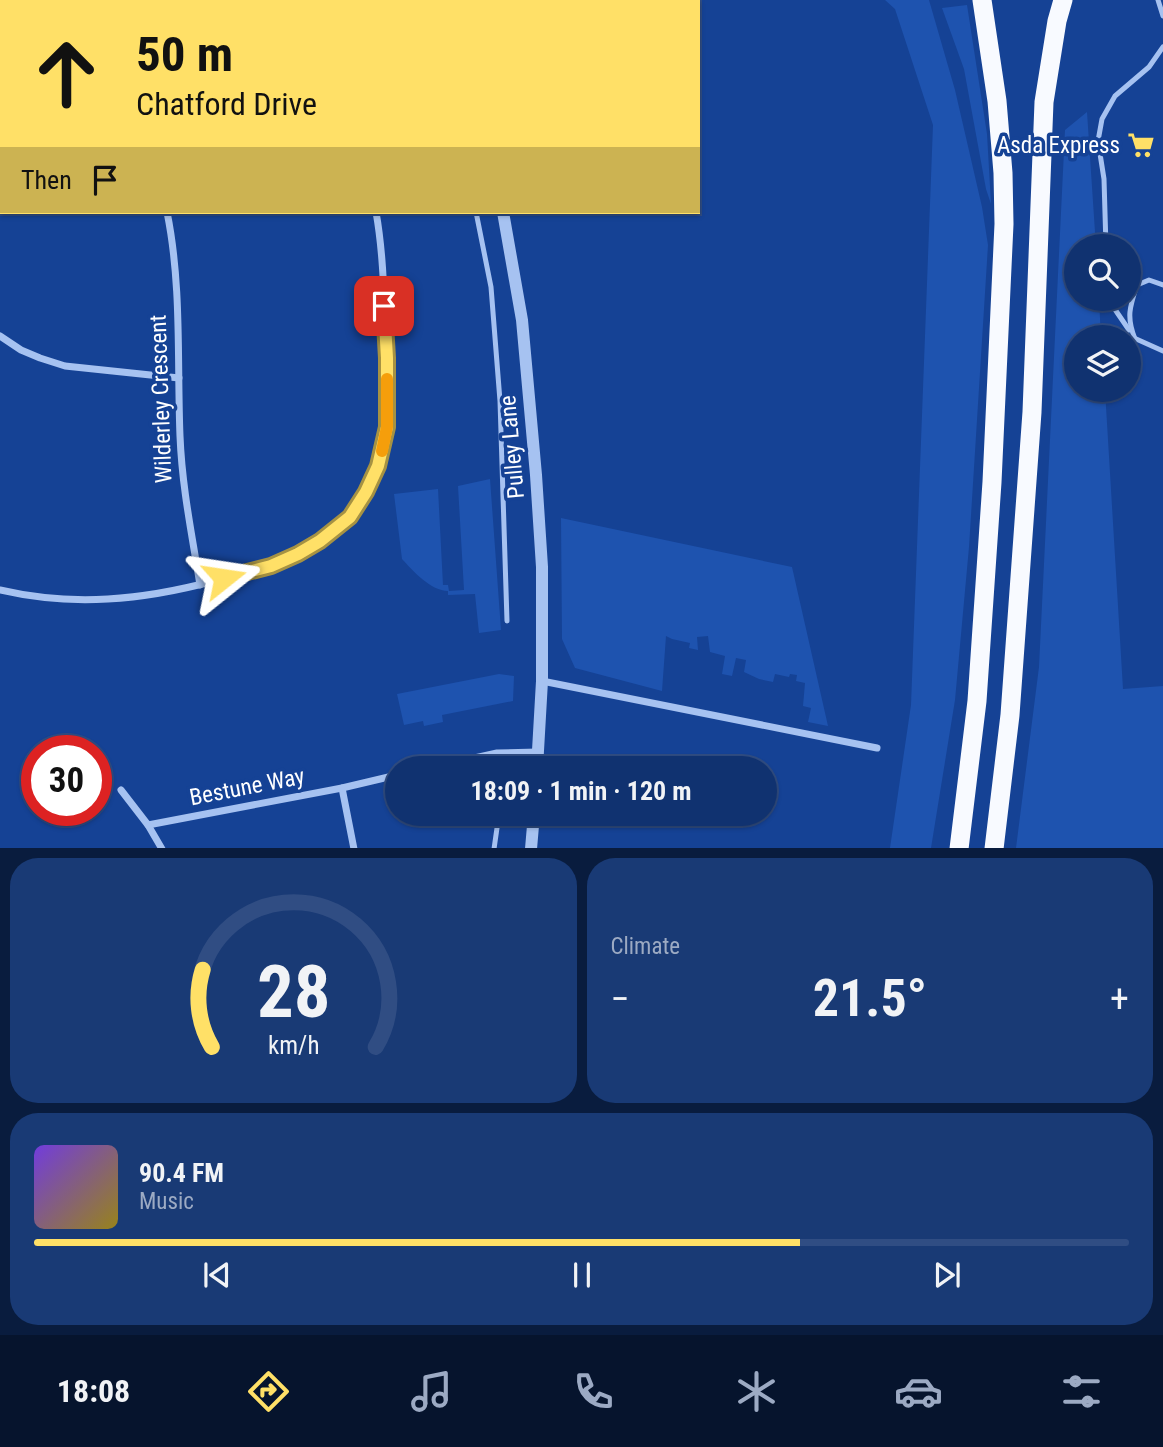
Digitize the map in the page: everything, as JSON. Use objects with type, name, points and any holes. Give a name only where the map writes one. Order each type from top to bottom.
[{"type":"highway","points":[[959,848],[977,701],[990,510],[1004,224],[997,101],[982,0]]},
{"type":"highway","points":[[994,848],[1010,715],[1032,412],[1044,102],[1063,0]]},
{"type":"street","name":"Wilderley Crescent","points":[[166,214],[176,279],[183,490],[200,585]]},
{"type":"street","points":[[0,590],[37,597],[110,599],[141,597],[200,585],[271,566],[298,554],[320,541],[350,517],[378,466],[387,427],[384,293],[376,214]]},
{"type":"street","name":"Pulley Lane","points":[[502,214],[522,320],[542,567],[542,681],[538,756]]},
{"type":"street","points":[[0,336],[21,349],[65,366],[179,378]]},
{"type":"street","points":[[542,681],[877,748]]},
{"type":"street","points":[[485,756],[538,752]]},
{"type":"street","name":"Bestune Way","points":[[148,825],[385,778]]},
{"type":"street","points":[[342,788],[354,848]]},
{"type":"street","points":[[121,790],[148,825],[161,848]]},
{"type":"street","points":[[530,848],[533,826]]},
{"type":"lane","points":[[1158,0],[1163,16]]},
{"type":"lane","points":[[1106,234],[1104,179],[1098,141],[1102,119],[1115,96],[1149,67],[1163,47]]},
{"type":"lane","points":[[476,214],[491,286],[500,401],[507,621]]},
{"type":"lane","points":[[1129,325],[1130,304],[1137,285],[1149,280],[1163,285]]},
{"type":"lane","points":[[1141,342],[1163,351]]},
{"type":"lane","points":[[494,848],[497,826]]},
{"type":"shaded area","points":[[885,0],[929,0],[955,90],[988,245],[969,547],[955,700],[931,848],[890,848],[911,705],[933,125],[895,9]]},
{"type":"shaded area","points":[[967,5],[987,134],[991,204],[964,69],[942,8]]},
{"type":"shaded area","points":[[1087,112],[1095,234],[1064,234],[1064,311],[1100,311],[1100,325],[1064,325],[1064,402],[1106,402],[1123,689],[1163,686],[1163,848],[1016,848],[1039,667],[1065,130]]},
{"type":"shaded area","points":[[490,479],[501,630],[479,633],[475,594],[448,595],[448,591],[435,588],[423,580],[402,559],[394,494],[438,489],[443,585],[448,585],[449,591],[464,590],[458,486]]},
{"type":"shaded area","points":[[561,518],[792,567],[828,726],[808,722],[811,708],[803,706],[805,683],[796,681],[797,675],[790,674],[789,677],[775,674],[773,682],[759,679],[744,672],[746,660],[736,658],[732,676],[722,674],[725,656],[710,652],[708,636],[697,637],[698,650],[689,648],[690,643],[666,636],[662,691],[575,668],[562,639]]},
{"type":"shaded area","points":[[499,674],[514,676],[513,701],[442,715],[443,722],[424,726],[423,721],[404,725],[397,694]]},
{"type":"slow traffic","points":[[382,451],[387,427],[387,379]]},
{"type":"place","name":"Asda Express","points":[[1141,145]]},
{"type":"route","points":[[224,578],[271,566],[320,541],[350,517],[366,492],[378,466],[387,427],[384,306]]}]
